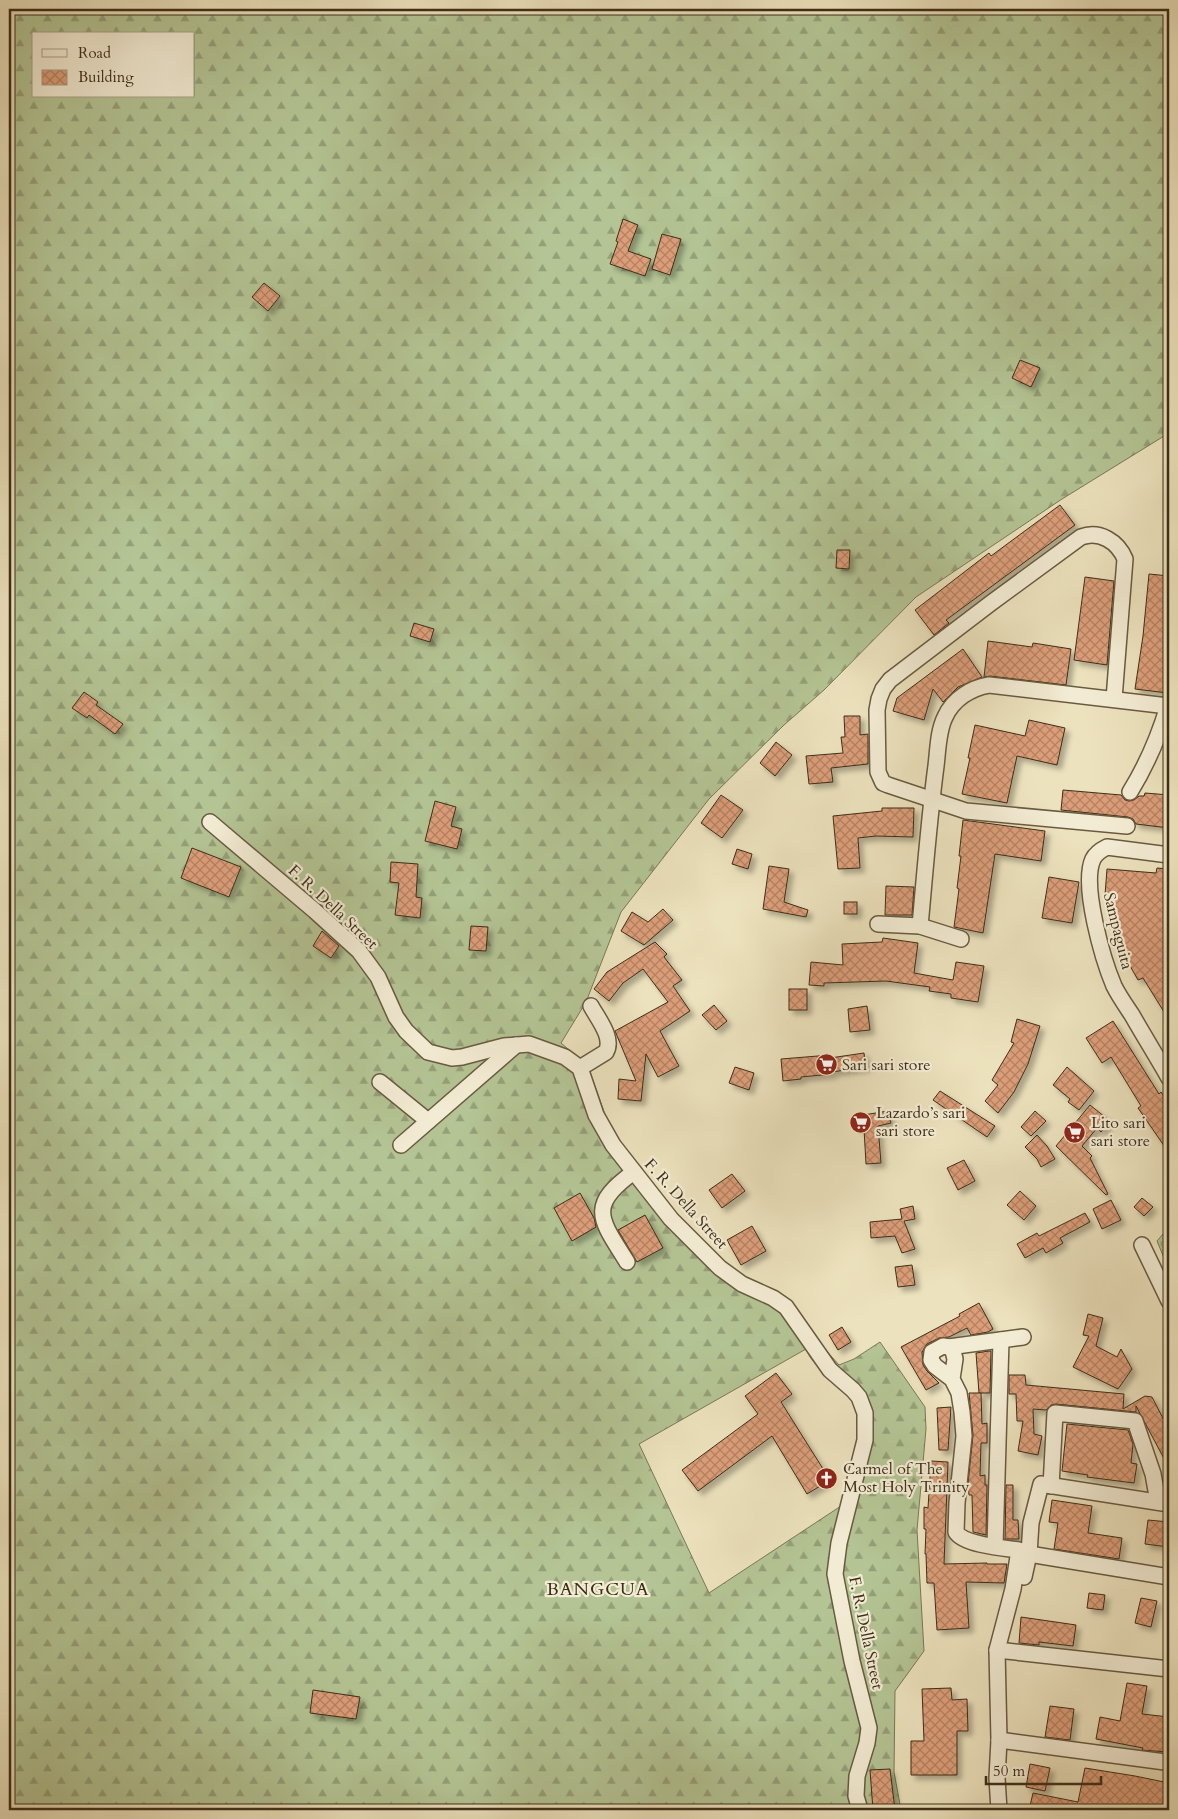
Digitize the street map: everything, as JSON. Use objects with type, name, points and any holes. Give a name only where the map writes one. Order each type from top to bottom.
[{"type":"street","points":[[1114,699],[1126,559],[1121,549],[1114,542],[1088,535],[1081,537],[935,644],[890,680],[879,698],[877,710],[878,772],[883,783],[966,812],[1127,826]]},
{"type":"street","points":[[920,926],[931,801],[944,718],[957,700],[968,692],[978,687],[990,685],[1114,699],[1169,712],[1130,792]]},
{"type":"street","name":"F. R. Della Street","points":[[210,822],[315,911],[359,952],[378,977],[396,1017],[412,1037],[428,1052],[452,1058],[517,1044],[529,1044],[565,1057],[580,1068],[596,1115],[613,1145],[671,1219],[720,1268],[742,1284],[781,1302],[830,1370],[854,1390],[863,1406],[866,1422],[865,1440],[839,1543],[835,1574],[852,1662],[869,1728],[867,1743],[857,1776],[856,1796],[860,1810]]},
{"type":"street","name":"Sampaguita","points":[[1169,855],[1107,847],[1099,851],[1092,860],[1089,875],[1093,914],[1114,986],[1169,1078]]},
{"type":"street","points":[[878,924],[920,926],[961,939]]},
{"type":"street","points":[[580,1068],[608,1049],[608,1040],[591,1006]]},
{"type":"street","points":[[401,1144],[517,1044]]},
{"type":"street","points":[[380,1082],[428,1121]]},
{"type":"street","points":[[627,1262],[604,1225],[602,1214],[604,1202],[610,1192],[634,1172]]},
{"type":"street","points":[[1142,1245],[1169,1301]]},
{"type":"street","points":[[999,1810],[997,1778],[1001,1650],[1019,1550],[963,1539],[956,1532],[964,1436],[959,1393],[952,1379],[936,1366],[931,1357],[932,1352],[943,1346],[949,1347],[1023,1337]]},
{"type":"street","points":[[995,1546],[1001,1340]]},
{"type":"street","points":[[949,1347],[953,1351],[955,1359],[952,1379]]},
{"type":"street","points":[[1001,1650],[1029,1554],[1031,1523],[1041,1484],[1051,1486],[1164,1503],[1135,1421],[1055,1413],[1051,1486]]},
{"type":"street","points":[[1029,1554],[1169,1577]]},
{"type":"street","points":[[1001,1650],[1169,1669]]},
{"type":"street","points":[[999,1740],[1169,1761]]},
{"type":"green space","points":[[9,9],[1169,9],[1169,433],[1062,499],[916,597],[824,690],[784,725],[709,799],[621,912],[586,1002],[561,1043],[588,1066],[608,1123],[619,1145],[676,1215],[708,1248],[801,1322],[839,1365],[854,1359],[880,1342],[925,1407],[926,1429],[917,1530],[924,1651],[895,1691],[894,1772],[901,1810],[9,1810]],"holes":[[[806,1349],[826,1377],[847,1393],[855,1405],[861,1427],[841,1506],[709,1593],[639,1444]]]},
{"type":"green space","points":[[1169,1227],[1169,1270],[1157,1241]]},
{"type":"building","points":[[623,219],[638,225],[628,251],[651,259],[645,276],[610,264],[618,242],[616,241]]},
{"type":"building","points":[[662,234],[681,239],[670,275],[652,269]]},
{"type":"building","points":[[264,283],[280,296],[268,311],[252,297]]},
{"type":"building","points":[[1020,360],[1040,368],[1031,387],[1012,378]]},
{"type":"building","points":[[1060,505],[1075,525],[946,620],[949,623],[934,635],[915,610],[989,553],[991,556]]},
{"type":"building","points":[[837,550],[850,550],[849,569],[836,568]]},
{"type":"building","points":[[1149,574],[1169,576],[1168,693],[1135,689],[1143,636]]},
{"type":"building","points":[[1085,577],[1114,581],[1107,665],[1074,660]]},
{"type":"building","points":[[414,623],[434,629],[430,642],[410,636]]},
{"type":"building","points":[[988,641],[1032,647],[1033,643],[1071,649],[1066,685],[990,676],[984,677]]},
{"type":"building","points":[[963,649],[982,677],[958,687],[943,702],[933,689],[924,720],[893,711],[897,698]]},
{"type":"building","points":[[84,692],[98,702],[96,705],[123,724],[115,734],[89,715],[87,718],[72,708]]},
{"type":"building","points":[[844,716],[860,716],[860,735],[868,734],[868,764],[831,768],[833,782],[809,784],[806,756],[843,753],[841,737],[845,737]]},
{"type":"building","points":[[1029,720],[1065,728],[1057,765],[1017,756],[1007,803],[962,794],[975,725],[1025,736]]},
{"type":"building","points":[[776,742],[792,755],[775,776],[760,763]]},
{"type":"building","points":[[1063,790],[1121,795],[1125,800],[1129,801],[1139,796],[1144,796],[1145,793],[1169,795],[1169,828],[1136,824],[1133,819],[1128,817],[1061,810]]},
{"type":"building","points":[[721,795],[743,810],[722,838],[701,823]]},
{"type":"building","points":[[435,801],[456,807],[451,826],[462,829],[457,849],[425,841]]},
{"type":"building","points":[[882,808],[914,808],[913,837],[876,836],[858,838],[860,868],[838,869],[833,816],[882,811]]},
{"type":"building","points":[[963,820],[1045,831],[1041,861],[995,854],[983,933],[954,927],[959,889],[957,888]]},
{"type":"building","points":[[192,848],[241,867],[229,897],[181,878]]},
{"type":"building","points":[[737,849],[752,854],[748,869],[732,864]]},
{"type":"building","points":[[391,862],[418,864],[416,897],[422,898],[420,918],[395,915],[399,883],[390,882]]},
{"type":"building","points":[[769,866],[789,869],[784,902],[808,910],[806,917],[763,909]]},
{"type":"building","points":[[1157,868],[1169,869],[1169,1020],[1143,978],[1138,980],[1120,948],[1110,895],[1105,895],[1107,869],[1156,873]]},
{"type":"building","points":[[1049,877],[1079,882],[1072,923],[1042,918]]},
{"type":"building","points":[[886,886],[914,887],[912,915],[885,915]]},
{"type":"building","points":[[844,902],[857,902],[857,914],[844,914]]},
{"type":"building","points":[[663,909],[673,920],[644,945],[621,931],[632,912],[648,922]]},
{"type":"building","points":[[471,926],[488,927],[486,951],[469,950]]},
{"type":"building","points":[[322,931],[339,946],[331,958],[313,946]]},
{"type":"building","points":[[883,938],[918,943],[914,973],[953,980],[956,962],[984,966],[978,1002],[951,998],[951,994],[929,991],[930,987],[886,981],[824,983],[824,986],[809,985],[811,962],[843,965],[842,944],[882,942]]},
{"type":"building","points":[[655,942],[667,954],[664,957],[682,980],[673,986],[690,1011],[660,1031],[679,1066],[658,1077],[646,1054],[641,1101],[618,1099],[619,1079],[636,1081],[615,1031],[668,1002],[643,969],[623,983],[609,1001],[594,989],[607,972]]},
{"type":"building","points":[[789,989],[807,989],[807,1010],[789,1010]]},
{"type":"building","points":[[714,1005],[727,1021],[716,1030],[702,1015]]},
{"type":"building","points":[[867,1006],[870,1030],[850,1032],[848,1009]]},
{"type":"building","points":[[1017,1019],[1040,1026],[1028,1064],[1014,1092],[998,1113],[985,1101],[998,1085],[992,1080],[1014,1043],[1011,1042]]},
{"type":"building","points":[[1113,1021],[1159,1094],[1161,1092],[1169,1104],[1169,1153],[1138,1108],[1141,1106],[1111,1057],[1102,1063],[1086,1038]]},
{"type":"building","points":[[864,1053],[866,1067],[783,1081],[781,1059],[830,1055],[830,1058]]},
{"type":"building","points":[[735,1067],[754,1073],[749,1090],[729,1083]]},
{"type":"building","points":[[1067,1067],[1094,1091],[1079,1110],[1068,1102],[1070,1099],[1053,1085]]},
{"type":"building","points":[[940,1091],[995,1126],[987,1137],[933,1100]]},
{"type":"building","points":[[1090,1105],[1110,1121],[1101,1132],[1097,1128],[1082,1146],[1092,1156],[1090,1158],[1108,1194],[1106,1195],[1056,1146]]},
{"type":"building","points":[[888,1111],[891,1123],[878,1126],[881,1163],[866,1164],[864,1129],[860,1130],[857,1116]]},
{"type":"building","points":[[1035,1111],[1046,1121],[1031,1136],[1021,1127]]},
{"type":"building","points":[[1037,1135],[1055,1159],[1041,1167],[1037,1159],[1025,1147]]},
{"type":"building","points":[[964,1160],[975,1181],[958,1190],[947,1168]]},
{"type":"building","points":[[732,1174],[745,1191],[722,1208],[709,1190]]},
{"type":"building","points":[[1020,1191],[1036,1206],[1024,1220],[1007,1205]]},
{"type":"building","points":[[580,1193],[594,1218],[596,1227],[572,1241],[554,1208]]},
{"type":"building","points":[[1142,1198],[1153,1207],[1144,1216],[1134,1207]]},
{"type":"building","points":[[1111,1200],[1121,1220],[1102,1229],[1093,1209]]},
{"type":"building","points":[[913,1206],[915,1219],[904,1221],[915,1249],[902,1253],[895,1236],[871,1238],[870,1222],[902,1219],[900,1209]]},
{"type":"building","points":[[1085,1213],[1090,1222],[1060,1238],[1063,1243],[1046,1253],[1043,1248],[1025,1258],[1017,1244],[1037,1233],[1039,1236]]},
{"type":"building","points":[[645,1215],[663,1248],[637,1262],[618,1230]]},
{"type":"building","points":[[752,1226],[766,1251],[741,1265],[727,1240]]},
{"type":"building","points":[[912,1265],[915,1285],[898,1287],[895,1267]]},
{"type":"building","points":[[979,1303],[993,1329],[988,1332],[971,1335],[967,1328],[949,1337],[939,1338],[927,1344],[922,1352],[923,1365],[939,1383],[926,1390],[901,1347],[960,1316],[959,1314]]},
{"type":"building","points":[[1088,1314],[1103,1318],[1096,1346],[1117,1357],[1121,1349],[1132,1369],[1118,1389],[1073,1367],[1089,1336],[1083,1335]]},
{"type":"building","points":[[842,1327],[851,1342],[838,1350],[829,1335]]},
{"type":"building","points":[[991,1351],[990,1393],[979,1393],[976,1353]]},
{"type":"building","points":[[776,1373],[792,1394],[781,1402],[830,1480],[807,1494],[772,1436],[698,1491],[682,1470],[758,1414],[745,1396]]},
{"type":"building","points":[[1009,1375],[1025,1375],[1026,1385],[1124,1394],[1123,1409],[1145,1396],[1152,1397],[1169,1430],[1169,1468],[1136,1406],[1136,1412],[1056,1404],[1051,1405],[1046,1410],[1033,1409],[1034,1434],[1042,1436],[1038,1455],[1018,1451],[1023,1421],[1017,1421],[1016,1394],[1009,1394]]},
{"type":"building","points":[[969,1393],[981,1393],[982,1424],[987,1423],[987,1443],[981,1443],[980,1476],[985,1475],[985,1485],[987,1485],[986,1535],[973,1532],[972,1495],[969,1495],[968,1484],[973,1435]]},
{"type":"building","points":[[951,1407],[948,1450],[939,1450],[937,1408]]},
{"type":"building","points":[[1067,1424],[1128,1430],[1133,1444],[1131,1463],[1137,1464],[1134,1483],[1087,1477],[1088,1475],[1062,1471]]},
{"type":"building","points":[[931,1461],[948,1462],[944,1564],[1007,1564],[1004,1583],[966,1582],[969,1628],[937,1630],[934,1583],[927,1583],[926,1529],[924,1529],[924,1507],[928,1508]]},
{"type":"building","points":[[1006,1485],[1013,1485],[1013,1520],[1018,1520],[1019,1539],[1005,1539]]},
{"type":"building","points":[[1052,1500],[1092,1506],[1088,1533],[1122,1538],[1119,1559],[1054,1549],[1058,1523],[1049,1522]]},
{"type":"building","points":[[1148,1520],[1169,1522],[1169,1547],[1145,1544]]},
{"type":"building","points":[[1089,1593],[1105,1595],[1103,1610],[1087,1608]]},
{"type":"building","points":[[1141,1598],[1157,1601],[1151,1627],[1135,1623]]},
{"type":"building","points":[[1021,1617],[1076,1625],[1073,1646],[1039,1642],[1039,1645],[1019,1643]]},
{"type":"building","points":[[1127,1683],[1147,1686],[1142,1714],[1169,1717],[1167,1752],[1142,1750],[1143,1748],[1096,1739],[1100,1717],[1120,1721]]},
{"type":"building","points":[[951,1688],[952,1700],[967,1699],[968,1731],[957,1731],[957,1775],[911,1775],[911,1741],[924,1741],[922,1689]]},
{"type":"building","points":[[313,1690],[360,1697],[356,1719],[310,1713]]},
{"type":"building","points":[[1050,1706],[1074,1709],[1070,1740],[1045,1737]]},
{"type":"building","points":[[1030,1764],[1050,1768],[1045,1791],[1026,1787]]},
{"type":"building","points":[[1085,1768],[1169,1783],[1167,1810],[1123,1810],[1106,1807],[1105,1810],[1029,1810],[1033,1793],[1078,1802]]},
{"type":"building","points":[[890,1769],[895,1810],[873,1810],[870,1770]]},
{"type":"place","name":"Sari sari store","points":[[826,1065]]},
{"type":"place","name":"Lazardo’s sari sari store","points":[[860,1122]]},
{"type":"place","name":"Lito sari sari store","points":[[1075,1132]]},
{"type":"place","name":"Carmel of The Most Holy Trinity","points":[[827,1478]]},
{"type":"district","name":"BANGCUA","points":[[598,1589]]}]
